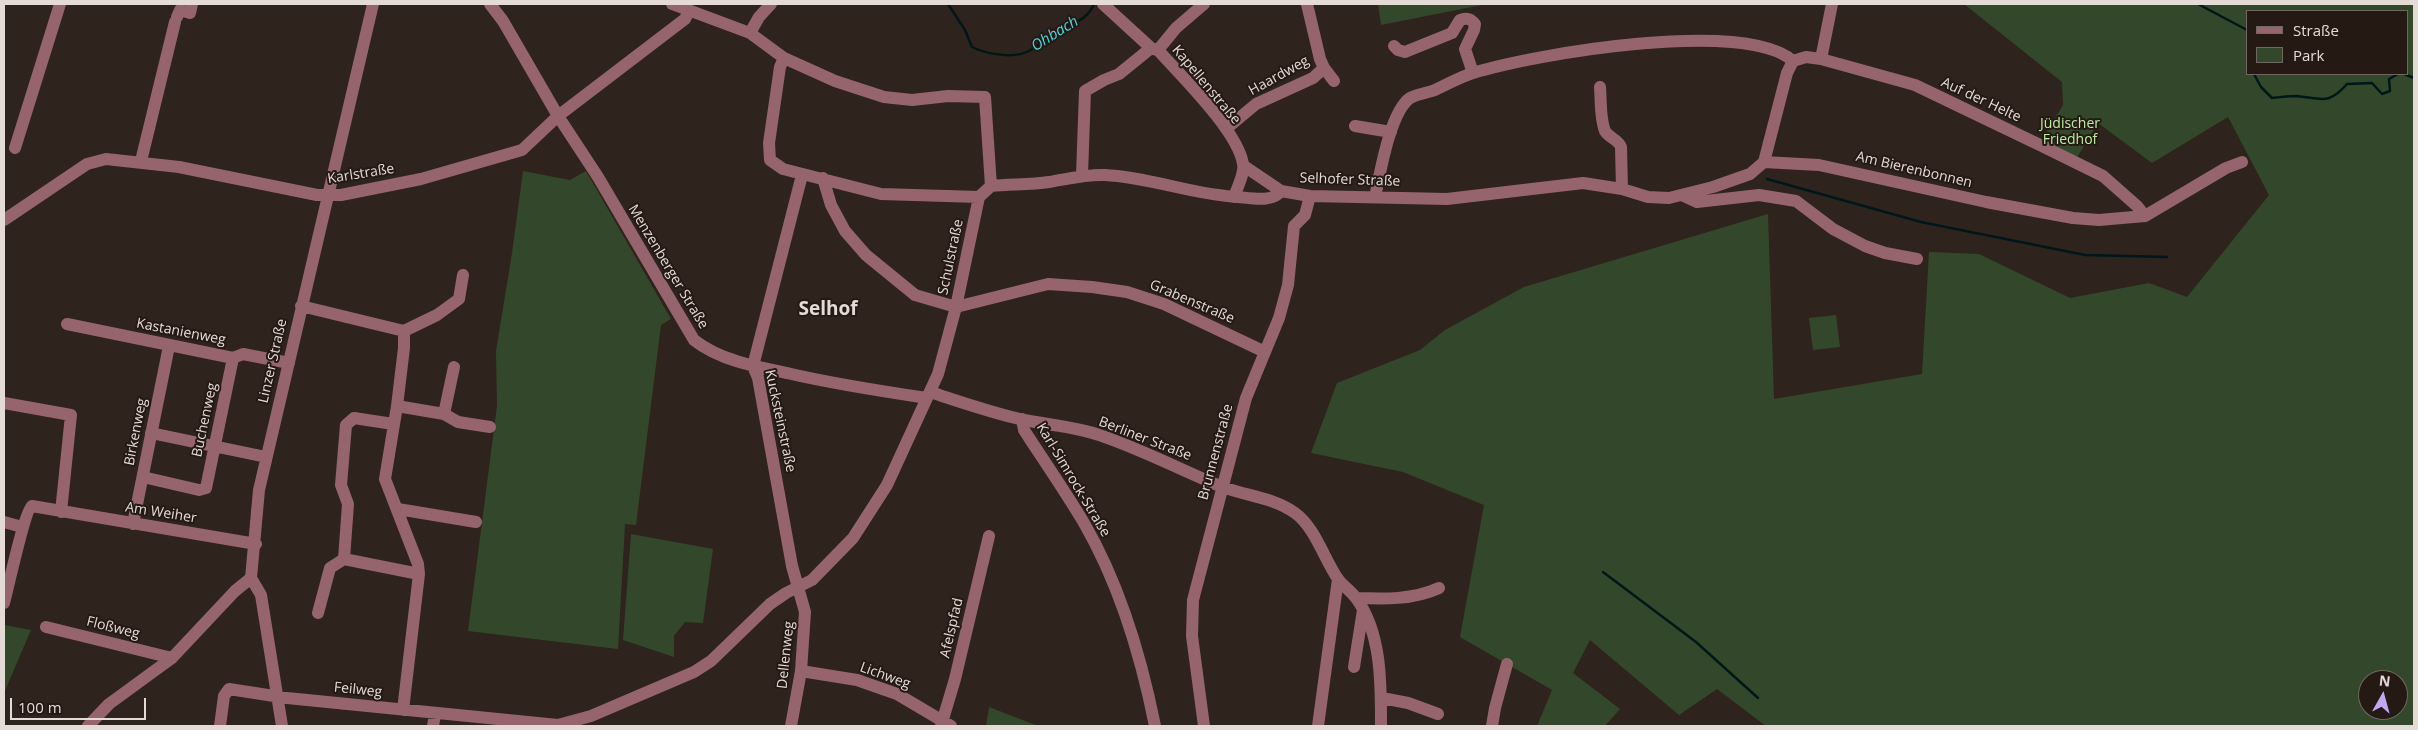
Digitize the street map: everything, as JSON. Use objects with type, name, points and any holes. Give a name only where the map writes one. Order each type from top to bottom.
[{"type":"street","points":[[15,148],[60,4]]},
{"type":"street","points":[[141,161],[176,19],[180,10],[190,13],[192,4]]},
{"type":"street","name":"Linzer Straße","points":[[252,578],[259,490],[373,4]]},
{"type":"street","name":"Menzenberger Straße","points":[[490,4],[503,21],[558,116],[598,178],[694,340],[707,349],[752,366],[833,383],[928,395],[1020,419]]},
{"type":"street","points":[[672,4],[750,33],[784,58],[835,81],[884,97],[912,100],[948,96],[985,97],[991,186],[979,197],[882,194],[783,169],[770,160],[770,133],[780,67],[784,58]]},
{"type":"street","points":[[750,33],[759,17],[770,4]]},
{"type":"street","name":"Kapellenstraße","points":[[1102,4],[1154,49],[1226,129],[1244,166]]},
{"type":"street","points":[[1082,175],[1084,91],[1119,74],[1154,49],[1204,4]]},
{"type":"street","name":"Haardweg","points":[[1307,4],[1324,68],[1334,80]]},
{"type":"street","points":[[1821,59],[1832,4]]},
{"type":"street","name":"Karlstraße","points":[[4,220],[87,164],[106,159],[141,161],[317,195],[341,195],[421,179],[522,150],[558,116],[685,19],[689,11]]},
{"type":"street","points":[[1394,46],[1398,50],[1406,52],[1452,33],[1460,20],[1466,18],[1472,20],[1475,24],[1474,30],[1465,49],[1473,73]]},
{"type":"street","points":[[1375,198],[1391,132],[1401,109],[1410,98],[1473,73],[1598,47],[1642,42],[1719,41],[1764,47],[1784,53],[1793,61],[1787,72],[1778,116],[1764,162],[1750,174],[1684,196]]},
{"type":"street","name":"Auf der Helte","points":[[1793,61],[1806,57],[1821,59],[1915,85],[2103,176],[2137,206],[2145,216]]},
{"type":"street","name":"Haardweg","points":[[1226,129],[1256,104],[1313,78],[1324,68]]},
{"type":"street","points":[[1600,87],[1605,130],[1618,141],[1621,147],[1622,189]]},
{"type":"street","points":[[1355,126],[1391,132]]},
{"type":"street","name":"Am Bierenbonnen","points":[[1764,162],[1819,165],[1986,202],[2073,218],[2099,220],[2145,216]]},
{"type":"street","points":[[2145,216],[2226,168],[2242,162]]},
{"type":"street","points":[[1234,197],[1244,166],[1281,191]]},
{"type":"street","name":"Kucksteinstraße","points":[[798,587],[758,378],[752,366],[802,175]]},
{"type":"street","name":"Selhofer Straße","points":[[991,186],[1035,184],[1082,175],[1144,178],[1234,197],[1264,198],[1275,197],[1281,191],[1310,196],[1447,199],[1583,183],[1622,189],[1648,197],[1669,198],[1684,196],[1697,202],[1759,195],[1786,199],[1802,205],[1833,229],[1865,246],[1884,253],[1917,259]]},
{"type":"street","points":[[823,178],[831,205],[845,231],[866,255],[915,295],[956,307]]},
{"type":"street","name":"Brunnenstraße","points":[[1204,726],[1192,636],[1193,600],[1246,398],[1279,318],[1288,285],[1294,226],[1305,215],[1310,196]]},
{"type":"street","name":"Schulstraße","points":[[574,725],[694,672],[711,661],[770,604],[812,580],[853,538],[869,516],[887,485],[938,374],[956,307],[979,197]]},
{"type":"street","points":[[301,306],[404,331],[437,315],[459,299],[463,275]]},
{"type":"street","name":"Grabenstraße","points":[[956,307],[1048,284],[1127,292],[1164,304],[1265,352]]},
{"type":"street","name":"Kastanienweg","points":[[67,324],[233,358],[243,354],[289,363]]},
{"type":"street","points":[[403,710],[419,574],[418,564],[386,479],[397,406],[404,348],[404,331]]},
{"type":"street","name":"Birkenweg","points":[[133,524],[169,346]]},
{"type":"street","name":"Buchenweg","points":[[143,477],[200,490],[206,488],[233,358]]},
{"type":"street","points":[[444,414],[454,367]]},
{"type":"street","points":[[4,404],[72,415],[61,512]]},
{"type":"street","points":[[397,406],[444,414],[458,422],[490,427]]},
{"type":"street","points":[[344,559],[348,504],[341,485],[346,425],[354,418],[393,424]]},
{"type":"street","name":"Berliner Straße","points":[[1020,419],[1100,435],[1166,460],[1222,487],[1272,501],[1296,513],[1321,545],[1338,579],[1356,598],[1374,637],[1382,698],[1381,726]]},
{"type":"street","name":"Karl-Simrock-Straße","points":[[1020,419],[1024,430],[1084,523],[1107,569],[1139,655],[1155,726]]},
{"type":"street","points":[[151,433],[266,457]]},
{"type":"street","name":"Am Weiher","points":[[4,603],[15,565],[22,527],[28,508],[32,506],[256,544]]},
{"type":"street","points":[[398,509],[476,522]]},
{"type":"street","points":[[4,522],[22,527]]},
{"type":"street","name":"Afelspfad","points":[[945,724],[989,536]]},
{"type":"street","points":[[318,613],[330,568],[344,559],[419,574]]},
{"type":"street","points":[[88,726],[109,704],[172,658],[235,591],[252,578],[261,595],[282,726]]},
{"type":"street","points":[[1318,726],[1338,579]]},
{"type":"street","name":"Dellenweg","points":[[791,726],[801,672],[805,612],[798,587]]},
{"type":"street","points":[[1356,598],[1405,598],[1425,594],[1439,588]]},
{"type":"street","points":[[1354,667],[1363,610]]},
{"type":"street","name":"Floßweg","points":[[46,627],[172,658]]},
{"type":"street","points":[[1492,726],[1507,664]]},
{"type":"street","name":"Lichweg","points":[[801,672],[857,680],[897,694],[945,724]]},
{"type":"street","name":"Feilweg","points":[[220,726],[224,696],[229,690],[403,710],[434,720],[574,725]]},
{"type":"street","points":[[1382,698],[1408,703],[1438,714]]},
{"type":"green space","points":[[1378,4],[1487,4],[1381,25]]},
{"type":"green space","name":"Jüdischer Friedhof","points":[[1964,4],[2414,4],[2414,726],[1766,726],[1717,689],[1679,715],[1590,640],[1573,673],[1620,709],[1605,726],[1537,726],[1552,690],[1460,637],[1484,505],[1403,472],[1311,453],[1337,383],[1420,350],[1445,330],[1524,287],[1768,214],[1774,399],[1922,374],[1929,252],[1979,254],[2070,298],[2149,283],[2187,297],[2269,195],[2228,117],[2152,163],[2098,123],[2076,159],[2041,141],[2063,105],[2062,82]]},
{"type":"green space","points":[[523,171],[570,180],[586,171],[671,319],[661,325],[636,525],[625,524],[618,649],[468,631],[497,406],[496,351]]},
{"type":"green space","points":[[1836,315],[1840,347],[1813,350],[1809,318]]},
{"type":"green space","points":[[631,534],[713,549],[703,623],[685,622],[674,636],[674,657],[623,640]]},
{"type":"green space","points":[[4,625],[31,630],[4,693]]},
{"type":"green space","points":[[989,707],[1038,726],[986,726]]},
{"type":"waterway","name":"Ohbach","points":[[948,4],[965,30],[972,47],[985,52],[1008,55],[1029,51],[1057,31],[1084,17],[1094,4]]},
{"type":"waterway","points":[[2198,4],[2246,29]]},
{"type":"waterway","points":[[2255,75],[2261,87],[2272,98],[2296,96],[2318,99],[2329,98],[2335,95],[2347,84],[2372,83],[2382,94],[2390,91],[2389,79],[2396,75]]},
{"type":"waterway","points":[[2406,75],[2414,78]]},
{"type":"waterway","points":[[1767,179],[1921,222],[2085,255],[2167,257]]},
{"type":"waterway","points":[[1603,572],[1696,642],[1758,698]]},
{"type":"district","name":"Selhof","points":[[828,310]]}]
